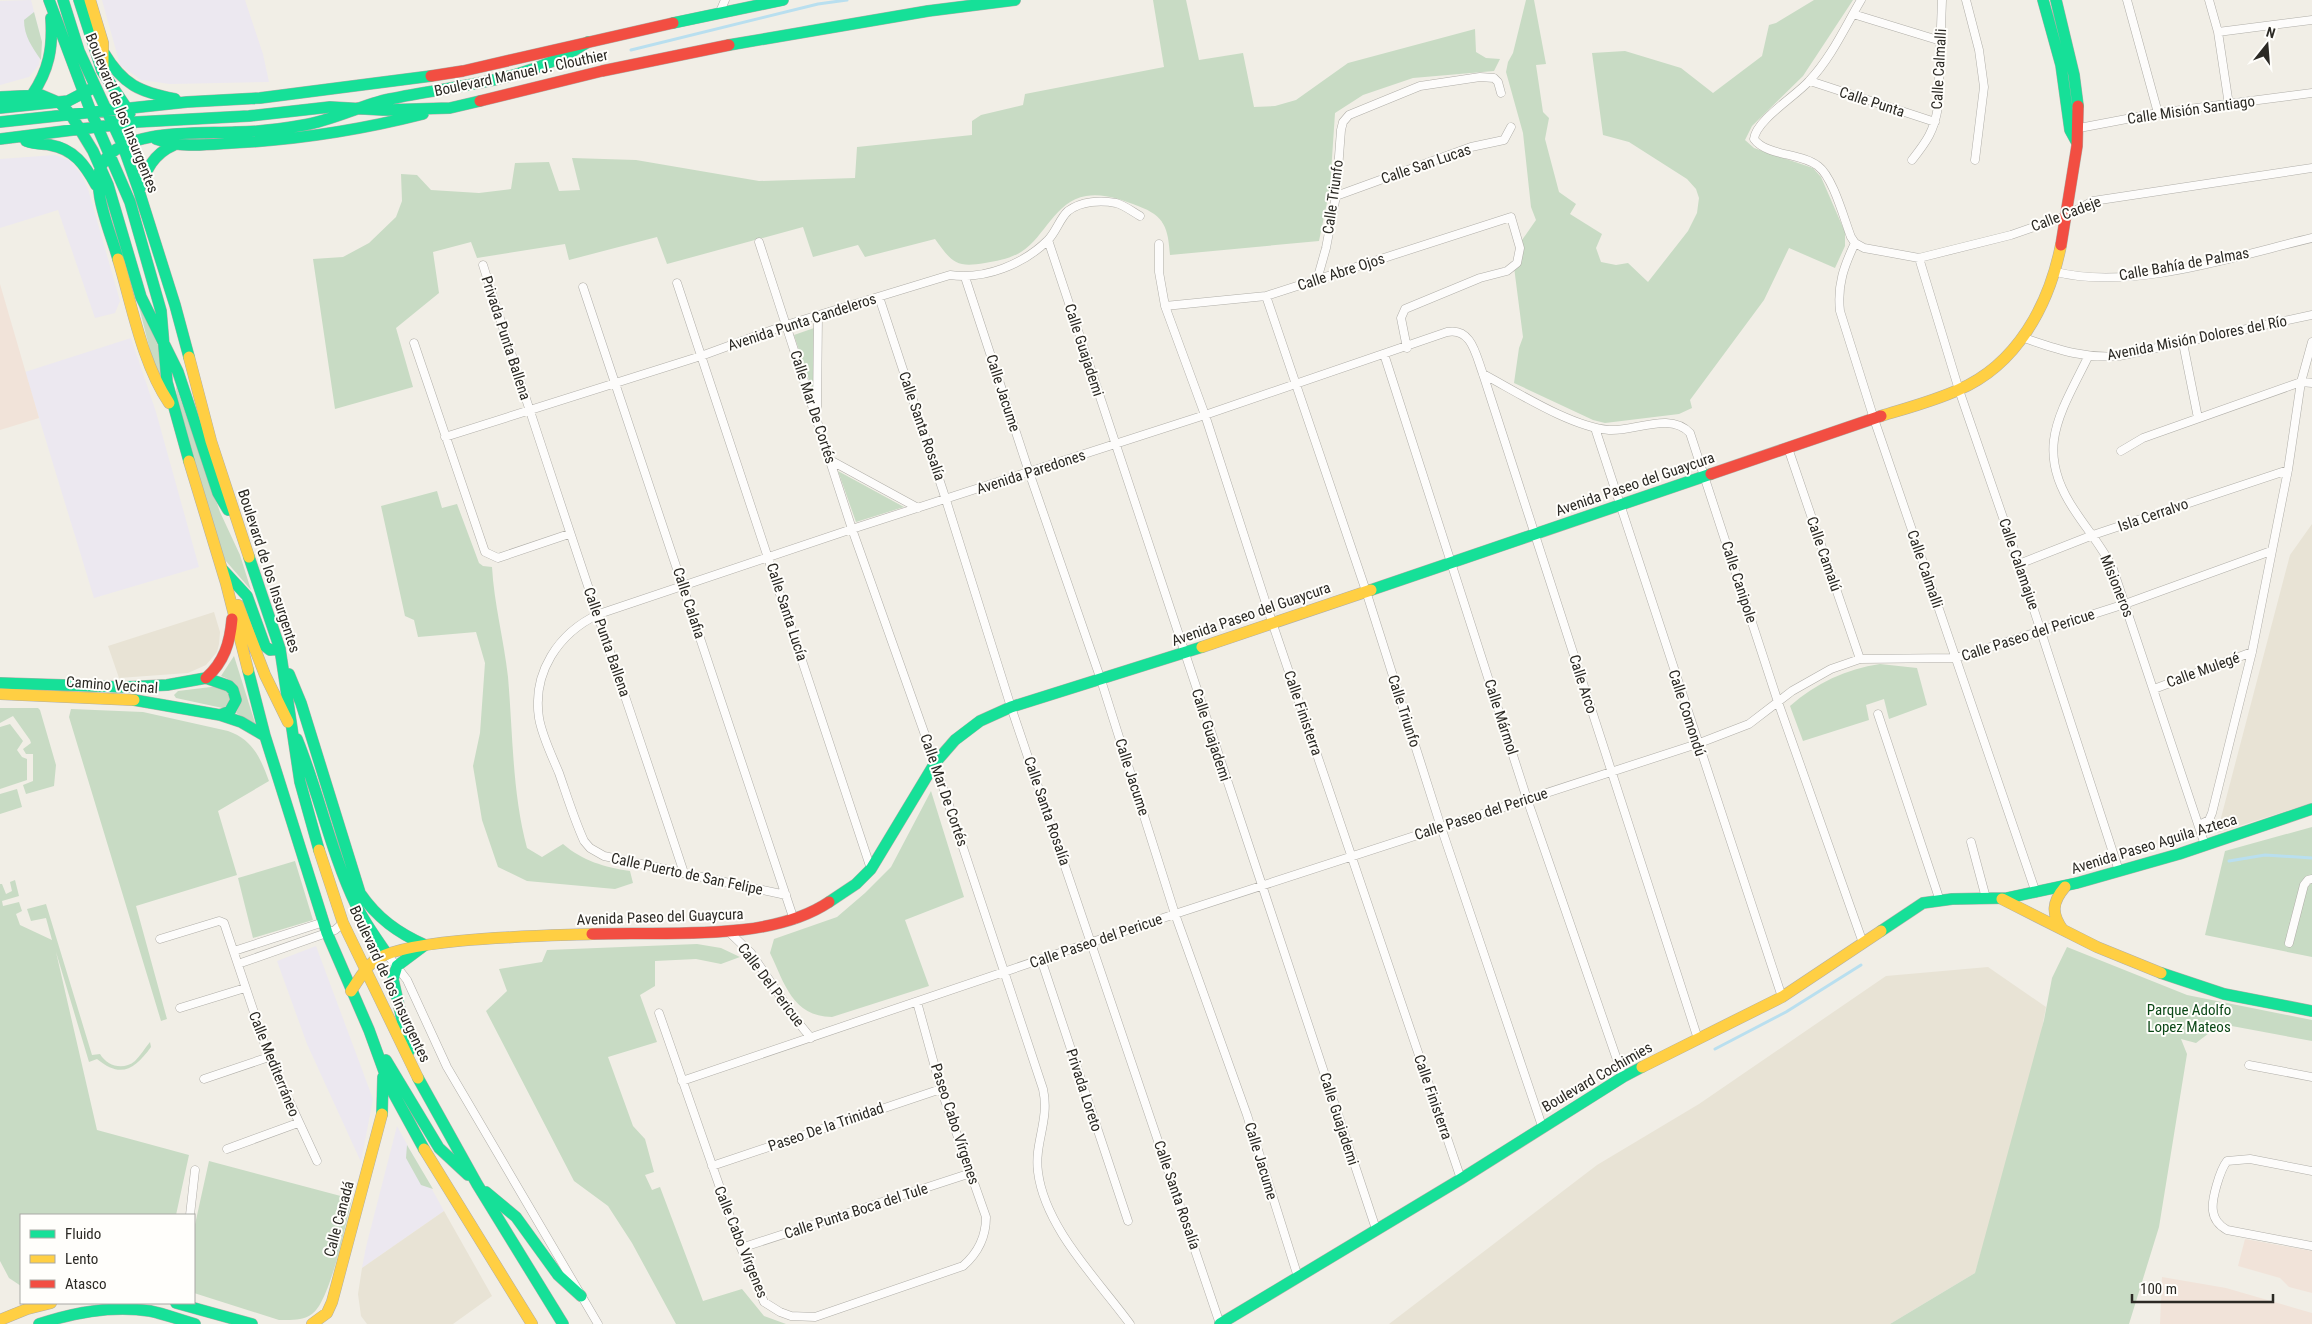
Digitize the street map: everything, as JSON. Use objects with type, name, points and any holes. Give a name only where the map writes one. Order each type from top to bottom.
[{"type":"main road","name":"Boulevard de los Insurgentes","points":[[63,0],[94,87],[114,125],[139,191],[175,305],[211,441],[284,662],[296,762],[307,808],[344,923],[413,1071],[477,1184],[563,1324]]},
{"type":"main road","points":[[79,0],[102,71],[126,108],[152,137],[174,145],[298,137],[385,124],[450,108]]},
{"type":"main road","points":[[90,0],[99,27],[104,52],[113,70],[130,85],[151,94],[188,102]]},
{"type":"main road","name":"Boulevard Manuel J. Clouthier","points":[[0,122],[71,116],[106,110],[188,102],[260,98],[463,71],[590,41],[718,14],[759,2],[784,0]]},
{"type":"main road","name":"Boulevard Manuel J. Clouthier","points":[[0,139],[137,122],[249,116],[330,107],[400,110],[450,108],[602,71],[748,41],[928,11],[1016,0]]},
{"type":"main road","name":"Avenida Paseo del Guaycura","points":[[352,991],[366,969],[375,960],[387,954],[424,945],[519,937],[614,933],[729,932],[794,920],[840,896],[871,869],[936,763],[968,729],[1011,707],[1184,653],[1959,390],[1989,373],[2024,338],[2042,306],[2056,272],[2066,216],[2076,140],[2061,65],[2043,0]]},
{"type":"main road","name":"Avenida Paseo del Guaycura","points":[[2056,0],[2078,100],[2074,129]]},
{"type":"main road","name":"Boulevard de los Insurgentes","points":[[49,1],[91,112],[111,154],[130,202],[156,291],[164,328],[172,406],[226,583],[265,736],[326,928],[383,1067],[408,1122],[532,1324]]},
{"type":"main road","points":[[32,95],[45,77],[51,55],[53,43],[49,1]]},
{"type":"main road","points":[[97,187],[100,164],[111,154],[123,146],[152,137],[252,131],[318,122],[388,99],[432,93],[526,71],[572,55],[590,41]]},
{"type":"main road","points":[[0,108],[60,103],[85,94],[94,87],[102,71],[104,52]]},
{"type":"main road","points":[[0,97],[46,96],[60,103],[71,116],[100,164],[142,296],[178,372],[218,492],[225,506],[237,522]]},
{"type":"main road","points":[[16,138],[31,144],[59,146],[70,150],[86,165],[97,187],[148,361],[160,390],[172,406]]},
{"type":"main road","points":[[139,191],[145,170],[151,160],[160,151],[174,145]]},
{"type":"main road","points":[[221,568],[248,596],[265,646],[270,650],[280,649]]},
{"type":"main road","points":[[226,583],[243,615],[274,697],[291,727],[311,771],[348,887],[358,912],[368,931],[387,954]]},
{"type":"main road","points":[[206,678],[218,668],[227,651],[231,635],[233,609]]},
{"type":"main road","points":[[284,662],[301,703],[360,893],[368,905],[390,928],[424,945],[396,966],[394,986],[413,1071]]},
{"type":"main road","points":[[206,678],[229,686],[236,695],[234,706],[230,712],[220,716]]},
{"type":"main road","name":"Camino Vecinal","points":[[0,683],[125,687],[167,685],[206,678]]},
{"type":"main road","name":"Camino Vecinal","points":[[0,694],[143,700],[242,722],[265,736]]},
{"type":"main road","name":"Avenida Paseo Aguila Azteca","points":[[2002,899],[2065,887],[2206,845],[2312,810]]},
{"type":"main road","points":[[2065,887],[2057,895],[2053,907],[2058,923],[2066,933]]},
{"type":"main road","name":"Boulevard Cochimies","points":[[1220,1324],[1461,1179],[1542,1126],[1623,1077],[1782,997],[1910,910],[1939,898],[2002,899]]},
{"type":"main road","points":[[2002,899],[2066,933],[2198,987],[2312,1011]]},
{"type":"main road","points":[[369,1030],[439,1148],[516,1217],[558,1275],[582,1296]]},
{"type":"main road","name":"Calle Canadá","points":[[312,1324],[327,1313],[332,1302],[382,1114],[384,1100],[383,1067]]},
{"type":"main road","points":[[1,1319],[49,1304]]},
{"type":"main road","points":[[180,1304],[252,1324]]},
{"type":"main road","points":[[38,1324],[75,1313],[126,1309],[152,1311],[196,1324]]},
{"type":"street","points":[[718,14],[725,0]]},
{"type":"street","points":[[1855,243],[1828,179],[1818,166],[1764,147],[1754,139],[1760,126],[1810,81],[1861,0]]},
{"type":"street","name":"Calle Calmalli","points":[[1912,160],[1929,139],[1938,107],[1942,0]]},
{"type":"street","points":[[1966,0],[1978,50],[1984,87],[1975,160]]},
{"type":"street","points":[[2127,0],[2158,113]]},
{"type":"street","points":[[2209,0],[2218,32],[2229,105]]},
{"type":"street","points":[[1853,14],[1941,41]]},
{"type":"street","points":[[2218,32],[2312,20]]},
{"type":"street","name":"Calle Triunfo","points":[[1316,280],[1326,248],[1336,196],[1340,130],[1343,122],[1349,115],[1420,86],[1480,77],[1494,78],[1498,82],[1501,93]]},
{"type":"street","name":"Calle Punta","points":[[1810,81],[1935,122]]},
{"type":"street","name":"Calle Misión Santiago","points":[[2074,129],[2158,113],[2312,94]]},
{"type":"street","name":"Calle San Lucas","points":[[1336,196],[1471,148],[1504,140],[1510,127]]},
{"type":"street","name":"Calle Cadeje","points":[[1855,243],[1864,248],[1880,252],[1919,258],[2011,235],[2066,216],[2093,202],[2312,168]]},
{"type":"street","name":"Avenida Punta Candeleros","points":[[445,437],[529,412],[701,356],[786,325],[950,275],[966,277],[1007,268],[1026,257],[1048,240],[1068,211],[1087,202],[1117,204],[1140,216]]},
{"type":"street","name":"Calle Abre Ojos","points":[[1166,306],[1266,296],[1511,217],[1520,248],[1519,258],[1514,267],[1507,271],[1480,278],[1405,308],[1401,318],[1407,348]]},
{"type":"street","name":"Calle Bahía de Palmas","points":[[2056,272],[2102,279],[2159,272],[2312,238]]},
{"type":"street","name":"Calle Guajademi","points":[[1048,240],[1376,1229]]},
{"type":"street","name":"Calle Mar De Cortés","points":[[759,242],[852,529],[936,763],[1046,1100],[1044,1123],[1038,1147],[1038,1172],[1045,1201],[1062,1232],[1130,1324]]},
{"type":"street","name":"Calle Calmalli","points":[[1855,243],[1843,268],[1838,297],[1840,312],[1874,419],[2036,893]]},
{"type":"street","name":"Calle Finisterra","points":[[1159,244],[1159,272],[1166,306],[1205,415],[1272,622],[1461,1179]]},
{"type":"street","name":"Calle Calamajue","points":[[1919,258],[1959,390],[2019,564],[2119,871]]},
{"type":"street","name":"Privada Punta Ballena","points":[[482,265],[529,412]]},
{"type":"street","name":"Calle Jacume","points":[[966,277],[1029,472],[1101,680],[1175,914],[1247,1115],[1298,1277]]},
{"type":"street","name":"Calle Santa Lucía","points":[[677,283],[871,869]]},
{"type":"street","name":"Calle Calafia","points":[[583,287],[794,920]]},
{"type":"street","name":"Calle Triunfo","points":[[1266,296],[1294,385],[1366,591],[1441,827],[1542,1126]]},
{"type":"street","name":"Calle Santa Rosalía","points":[[879,297],[946,500],[1011,707],[1220,1324]]},
{"type":"street","points":[[816,418],[818,315]]},
{"type":"street","name":"Avenida Misión Dolores del Río","points":[[2024,338],[2088,357],[2118,356],[2312,315]]},
{"type":"street","name":"Avenida Paredones","points":[[599,614],[852,529],[946,500],[1384,354],[1407,348],[1447,332],[1462,332]]},
{"type":"street","name":"Calle Arco","points":[[1462,332],[1470,340],[1483,374],[1698,1039]]},
{"type":"street","points":[[2199,825],[2209,820],[2212,813],[2252,652],[2288,470],[2301,382],[2312,342]]},
{"type":"street","points":[[414,343],[485,552],[498,558],[569,534]]},
{"type":"street","points":[[2183,343],[2198,418]]},
{"type":"street","name":"Calle Mármol","points":[[1384,354],[1528,799],[1623,1077]]},
{"type":"street","name":"Misioneros","points":[[2088,357],[2062,412],[2053,439],[2056,470],[2063,490],[2074,511],[2093,535],[2109,562],[2154,688],[2206,845]]},
{"type":"street","name":"Calle Canipole","points":[[1483,374],[1559,413],[1595,428],[1612,430],[1666,422],[1685,427],[1693,439],[1778,702],[1863,943]]},
{"type":"street","points":[[2121,451],[2142,438],[2198,418],[2301,382],[2312,383]]},
{"type":"street","name":"Calle Punta Ballena","points":[[529,412],[569,534],[599,614],[684,874]]},
{"type":"street","name":"Calle Comondú","points":[[1595,428],[1782,997]]},
{"type":"street","name":"Calle Camalú","points":[[1788,448],[1860,659]]},
{"type":"street","points":[[830,460],[918,508]]},
{"type":"street","name":"Isla Cerralvo","points":[[2019,564],[2093,535],[2288,470]]},
{"type":"street","name":"Calle Paseo del Pericue","points":[[682,1081],[1262,885],[1698,744],[1749,724],[1792,691],[1823,673],[1860,659],[1956,658],[2125,604],[2271,551]]},
{"type":"street","name":"Calle Puerto de San Felipe","points":[[599,614],[568,632],[544,667],[538,689],[539,719],[581,834],[590,848],[604,856],[786,895]]},
{"type":"street","name":"Calle Mulegé","points":[[2154,688],[2252,652]]},
{"type":"street","points":[[1878,714],[1939,898]]},
{"type":"street","points":[[1971,842],[1986,898]]},
{"type":"street","points":[[2289,943],[2304,885],[2312,879]]},
{"type":"street","name":"Calle Mediterráneo","points":[[160,939],[223,922],[269,1057],[317,1161]]},
{"type":"street","points":[[234,951],[270,940],[326,928],[340,927],[344,923]]},
{"type":"street","points":[[238,964],[274,952],[326,928]]},
{"type":"street","name":"Calle Del Pericue","points":[[729,932],[751,953],[797,1021],[811,1038]]},
{"type":"street","points":[[270,940],[274,952]]},
{"type":"street","points":[[387,954],[407,980],[447,1067],[598,1324]]},
{"type":"street","name":"Privada Loreto","points":[[1041,960],[1128,1221]]},
{"type":"street","points":[[180,1008],[245,988]]},
{"type":"street","name":"Paseo Cabo Vírgenes","points":[[917,1002],[941,1089],[986,1217],[986,1228],[980,1245]]},
{"type":"street","name":"Calle Cabo Vírgenes","points":[[659,1013],[741,1248],[764,1302],[780,1312],[803,1317],[815,1316],[964,1266],[974,1257],[980,1245]]},
{"type":"street","points":[[204,1079],[269,1057]]},
{"type":"street","points":[[2249,1065],[2312,1077]]},
{"type":"street","name":"Paseo De la Trinidad","points":[[712,1166],[941,1089]]},
{"type":"street","points":[[227,1149],[298,1123]]},
{"type":"street","points":[[2312,1171],[2250,1159],[2227,1161],[2220,1172],[2212,1209],[2218,1222],[2227,1230],[2312,1246]]},
{"type":"street","points":[[190,1214],[195,1170]]},
{"type":"street","name":"Calle Punta Boca del Tule","points":[[741,1248],[971,1173]]},
{"type":"shaded area","points":[[31,0],[42,42],[39,65],[29,77],[0,85],[0,1]]},
{"type":"shaded area","points":[[102,0],[245,0],[263,54],[269,82],[170,84],[141,80],[120,65]]},
{"type":"shaded area","points":[[55,155],[69,160],[81,174],[88,189],[120,301],[115,313],[95,318],[58,210],[0,228],[0,159]]},
{"type":"shaded area","points":[[0,284],[39,418],[0,430]]},
{"type":"shaded area","points":[[131,338],[156,412],[199,567],[94,598],[25,372]]},
{"type":"shaded area","points":[[2312,524],[2312,803],[2217,833],[2290,555]]},
{"type":"shaded area","points":[[214,612],[220,632],[219,644],[217,652],[206,665],[188,673],[119,678],[108,646]]},
{"type":"shaded area","points":[[316,946],[373,1099],[361,1162],[307,1044],[277,961]]},
{"type":"shaded area","points":[[1988,967],[2046,1007],[2032,1082],[1975,1273],[1890,1324],[1389,1324],[1597,1165],[1699,1104],[1886,976]]},
{"type":"shaded area","points":[[397,1126],[444,1211],[362,1268],[366,1247]]},
{"type":"shaded area","points":[[444,1211],[492,1296],[453,1324],[367,1324],[361,1316],[358,1294],[362,1268]]},
{"type":"shaded area","points":[[2245,1239],[2312,1251],[2312,1293],[2289,1287],[2280,1278],[2238,1266]]},
{"type":"shaded area","points":[[2162,1277],[2226,1288],[2312,1313],[2312,1324],[2160,1324]]},
{"type":"green space","points":[[1153,0],[1186,0],[1199,60],[1243,53],[1254,107],[1275,106],[1296,100],[1348,63],[1475,29],[1476,52],[1486,58],[1500,59],[1494,71],[1413,78],[1363,95],[1335,113],[1330,188],[1319,241],[1170,255],[1166,230],[1154,214],[1119,199],[1093,195],[1075,199],[1066,205],[1037,238],[1021,252],[1003,259],[967,265],[955,262],[950,258],[935,239],[865,257],[858,245],[813,257],[803,227],[667,264],[657,237],[569,260],[565,244],[477,258],[471,242],[433,252],[439,293],[396,328],[413,387],[335,409],[313,259],[343,257],[369,243],[396,217],[402,201],[401,174],[417,175],[431,190],[479,193],[511,189],[515,163],[549,162],[559,191],[580,190],[572,158],[636,160],[759,181],[855,178],[857,147],[972,135],[972,121],[981,115],[1023,105],[1025,94],[1164,67]]},
{"type":"green space","points":[[1526,0],[1534,0],[1546,64],[1536,65],[1543,112],[1549,118],[1545,139],[1559,192],[1576,204],[1570,214],[1602,234],[1596,248],[1601,262],[1616,265],[1628,263],[1648,282],[1688,231],[1697,213],[1699,198],[1696,189],[1687,179],[1629,142],[1603,135],[1592,53],[1625,51],[1681,68],[1713,93],[1762,56],[1769,25],[1776,23],[1814,0],[1853,0],[1803,76],[1752,126],[1745,140],[1754,148],[1813,168],[1821,177],[1845,232],[1845,246],[1835,268],[1789,248],[1764,300],[1690,400],[1692,408],[1679,414],[1605,423],[1593,420],[1514,383],[1519,348],[1523,337],[1514,267],[1522,240],[1536,220],[1531,207],[1523,133],[1506,72],[1508,62],[1513,53]]},
{"type":"green space","points":[[34,12],[42,42],[41,60],[29,41],[24,26],[24,20]]},
{"type":"green space","points":[[137,299],[160,350],[161,383],[154,366]]},
{"type":"green space","points":[[814,328],[814,395],[794,335]]},
{"type":"green space","points":[[176,386],[220,512],[240,555],[251,590],[225,560],[218,543],[177,401]]},
{"type":"green space","points":[[838,471],[904,507],[856,522]]},
{"type":"green space","points":[[437,491],[442,508],[457,504],[479,563],[483,566],[492,567],[508,677],[518,806],[527,848],[542,857],[563,844],[578,855],[594,862],[630,871],[633,883],[615,889],[527,881],[498,867],[482,820],[473,766],[480,733],[485,663],[476,632],[418,637],[414,620],[405,616],[381,506]]},
{"type":"green space","points":[[234,656],[256,726],[236,713],[240,701],[239,690],[232,682],[221,676]]},
{"type":"green space","points":[[1880,664],[1917,668],[1927,705],[1889,719],[1884,699],[1866,705],[1869,720],[1803,741],[1790,706],[1810,690],[1832,678],[1855,669]]},
{"type":"green space","points":[[219,686],[227,690],[232,698],[227,709],[176,698],[174,695],[178,691]]},
{"type":"green space","points":[[0,708],[38,708],[40,710],[56,765],[54,786],[26,794],[23,785],[33,781],[33,754],[26,754],[23,749],[31,743],[13,716],[0,723]]},
{"type":"green space","points":[[71,709],[143,712],[228,731],[250,744],[259,757],[269,781],[218,811],[237,875],[136,906],[167,1019],[161,1021],[69,717]]},
{"type":"green space","points":[[10,724],[23,741],[17,750],[22,757],[27,759],[27,780],[0,789],[0,727]]},
{"type":"green space","points":[[17,789],[22,807],[0,814],[0,794]]},
{"type":"green space","points":[[931,791],[964,897],[905,920],[929,986],[832,1017],[808,1011],[792,996],[780,976],[770,953],[774,939],[837,917],[865,893],[891,867]]},
{"type":"green space","points":[[2312,827],[2312,957],[2205,935],[2225,851]]},
{"type":"green space","points":[[295,861],[313,920],[253,938],[238,878]]},
{"type":"green space","points":[[15,880],[19,896],[2,901],[3,906],[19,902],[22,911],[16,914],[20,925],[52,940],[46,918],[31,921],[27,909],[46,904],[92,1055],[100,1054],[111,1064],[125,1066],[135,1061],[150,1042],[151,1047],[145,1055],[127,1069],[113,1069],[97,1059],[89,1062],[56,952],[97,1130],[189,1155],[176,1214],[20,1214],[20,1285],[9,1278],[0,1261],[0,884],[2,884],[6,894],[12,891],[10,882]]},
{"type":"green space","points":[[697,944],[721,948],[740,957],[721,964],[696,959],[655,961],[655,986],[640,995],[657,1042],[608,1057],[633,1126],[645,1139],[654,1172],[645,1175],[652,1190],[660,1187],[703,1301],[742,1289],[764,1316],[786,1324],[676,1324],[632,1243],[608,1206],[574,1181],[486,1011],[507,991],[499,969],[542,962],[547,950]]},
{"type":"green space","name":"Parque Adolfo Lopez Mateos","points":[[2067,947],[2187,995],[2312,1020],[2312,1041],[2221,1024],[2196,1043],[2181,1039],[2187,1054],[2159,1227],[2129,1324],[1890,1324],[1975,1273],[2044,1020],[2052,978]]},
{"type":"green space","points":[[407,1145],[433,1189],[421,1185],[406,1158]]},
{"type":"green space","points":[[209,1161],[352,1199],[331,1279],[325,1294],[319,1307],[312,1314],[301,1319],[279,1320],[195,1293],[195,1224]]},
{"type":"waterway","points":[[631,50],[818,4],[847,0]]},
{"type":"waterway","points":[[2229,861],[2265,855],[2312,858]]},
{"type":"waterway","points":[[1715,1049],[1786,1012],[1861,965]]},
{"type":"traffic: fast","points":[[49,0],[91,112],[130,202],[161,311],[167,382],[189,461]]},
{"type":"traffic: fast","points":[[63,0],[79,51],[123,146],[139,191],[175,305],[189,357]]},
{"type":"traffic: fast","points":[[79,0],[102,71],[130,113]]},
{"type":"traffic: fast","points":[[673,23],[783,0]]},
{"type":"traffic: fast","points":[[729,45],[928,11],[1015,0]]},
{"type":"traffic: fast","points":[[2043,0],[2061,65],[2070,130],[2076,141]]},
{"type":"traffic: fast","points":[[2056,0],[2074,75],[2078,106]]},
{"type":"traffic: fast","points":[[32,95],[38,86],[49,58],[51,18]]},
{"type":"traffic: fast","points":[[118,259],[102,209],[98,182],[104,161],[115,150],[129,143],[165,135],[262,131],[315,123],[390,99],[517,74],[565,56],[588,42]]},
{"type":"traffic: fast","points":[[104,53],[118,73],[126,80],[142,90],[175,99]]},
{"type":"traffic: fast","points":[[0,122],[187,102],[260,98],[431,76]]},
{"type":"traffic: fast","points":[[0,108],[68,101],[91,89]]},
{"type":"traffic: fast","points":[[0,97],[41,95],[60,103],[71,115],[93,151],[108,185],[141,297],[178,372],[218,493],[228,510]]},
{"type":"traffic: fast","points":[[0,139],[137,122],[249,116],[330,107],[383,110],[450,108],[480,101]]},
{"type":"traffic: fast","points":[[156,139],[175,144],[193,145],[304,137],[376,125],[423,114]]},
{"type":"traffic: fast","points":[[26,141],[66,150],[78,159],[96,185]]},
{"type":"traffic: fast","points":[[139,191],[144,176],[151,164],[161,153],[174,145]]},
{"type":"traffic: fast","points":[[1371,590],[1711,474]]},
{"type":"traffic: fast","points":[[249,557],[280,649],[300,782],[319,850]]},
{"type":"traffic: fast","points":[[223,570],[247,596],[265,646],[270,650],[280,649]]},
{"type":"traffic: fast","points":[[829,902],[856,884],[871,869],[935,763],[955,740],[980,721],[1011,707],[1202,647]]},
{"type":"traffic: fast","points":[[248,670],[265,736],[327,933],[369,1030],[389,1085],[424,1149]]},
{"type":"traffic: fast","points":[[289,674],[301,703],[360,893],[389,924],[425,945],[397,966],[393,979],[409,1051]]},
{"type":"traffic: fast","points":[[0,683],[125,687],[167,685],[206,678],[229,686],[233,690],[236,700],[230,711],[220,715],[134,700]]},
{"type":"traffic: fast","points":[[220,715],[241,722],[265,736]]},
{"type":"traffic: fast","points":[[297,739],[347,885],[363,918],[387,954]]},
{"type":"traffic: fast","points":[[1881,931],[1923,903],[1952,899],[2007,898],[2077,883],[2179,854],[2312,809]]},
{"type":"traffic: fast","points":[[2161,973],[2224,994],[2312,1011]]},
{"type":"traffic: fast","points":[[386,1060],[439,1148],[468,1175]]},
{"type":"traffic: fast","points":[[1220,1324],[1461,1179],[1642,1067]]},
{"type":"traffic: fast","points":[[382,1114],[383,1077]]},
{"type":"traffic: fast","points":[[418,1078],[477,1184],[563,1324]]},
{"type":"traffic: fast","points":[[486,1192],[516,1217],[558,1275],[581,1296]]},
{"type":"traffic: fast","points":[[180,1304],[252,1324]]},
{"type":"traffic: fast","points":[[39,1324],[66,1316],[108,1309],[150,1311],[195,1324]]},
{"type":"traffic: slow","points":[[90,0],[103,43],[103,68]]},
{"type":"traffic: slow","points":[[1881,416],[1958,390],[1979,379],[1997,365],[2013,349],[2039,311],[2056,267],[2061,245]]},
{"type":"traffic: slow","points":[[118,259],[145,352],[169,403]]},
{"type":"traffic: slow","points":[[189,357],[211,441],[249,557]]},
{"type":"traffic: slow","points":[[189,461],[226,583],[248,670]]},
{"type":"traffic: slow","points":[[1202,647],[1371,590]]},
{"type":"traffic: slow","points":[[238,605],[265,675],[288,722]]},
{"type":"traffic: slow","points":[[0,694],[134,700]]},
{"type":"traffic: slow","points":[[319,850],[343,923],[418,1078]]},
{"type":"traffic: slow","points":[[2063,930],[2056,919],[2055,903],[2065,887]]},
{"type":"traffic: slow","points":[[2002,899],[2097,947],[2161,973]]},
{"type":"traffic: slow","points":[[1642,1067],[1782,997],[1881,931]]},
{"type":"traffic: slow","points":[[351,991],[364,971],[374,961],[390,953],[415,947],[478,939],[592,934]]},
{"type":"traffic: slow","points":[[312,1324],[327,1313],[332,1302],[382,1114]]},
{"type":"traffic: slow","points":[[424,1149],[532,1324]]},
{"type":"traffic: slow","points":[[0,1320],[27,1309],[47,1304]]},
{"type":"traffic: jam","points":[[431,76],[463,71],[673,23]]},
{"type":"traffic: jam","points":[[480,101],[602,71],[729,45]]},
{"type":"traffic: jam","points":[[2061,245],[2077,146],[2078,106]]},
{"type":"traffic: jam","points":[[1711,474],[1881,416]]},
{"type":"traffic: jam","points":[[206,678],[222,659],[230,636],[232,619]]},
{"type":"traffic: jam","points":[[592,934],[715,932],[746,929],[776,924],[804,915],[829,902]]}]
